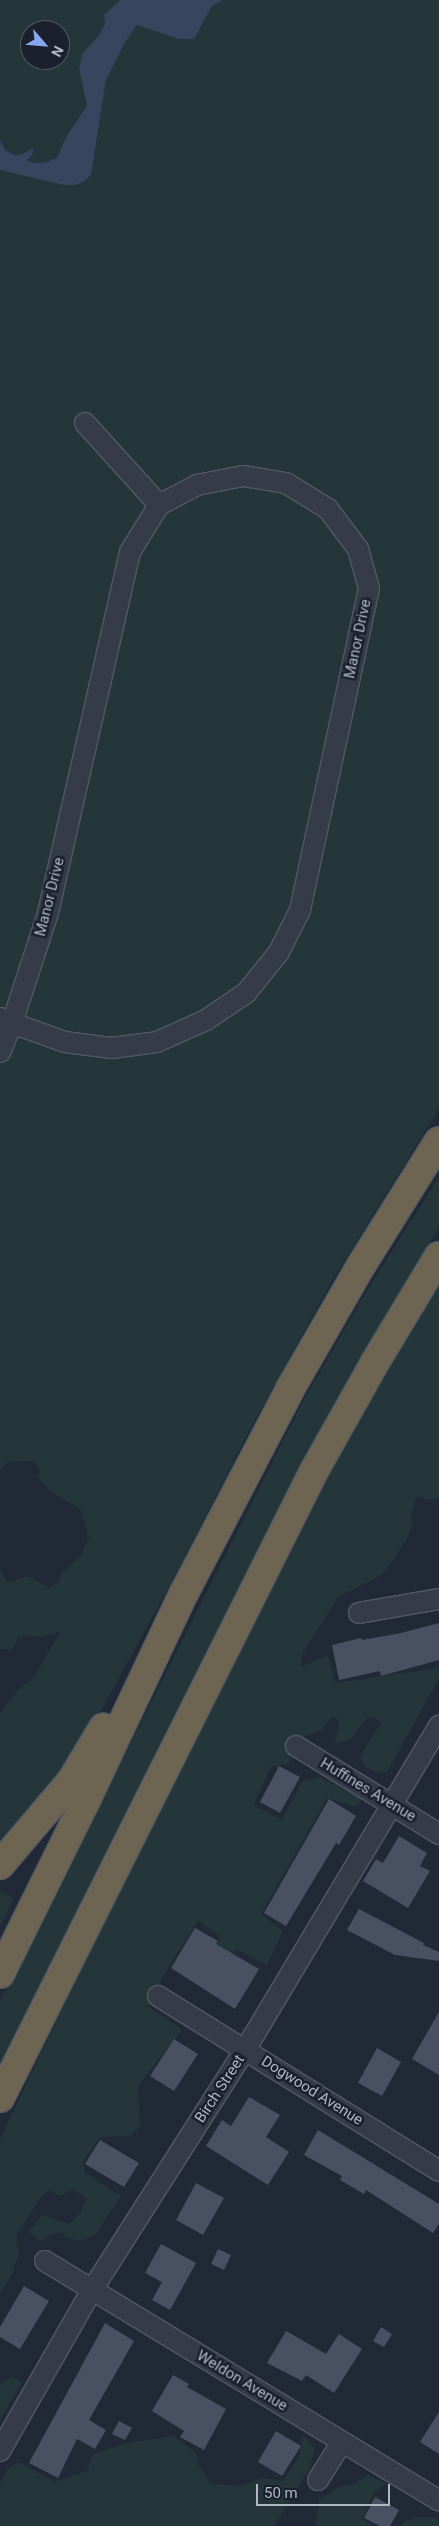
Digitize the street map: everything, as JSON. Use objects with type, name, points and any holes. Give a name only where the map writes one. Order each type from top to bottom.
[{"type":"highway","points":[[0,1974],[86,1800],[184,1594],[290,1389],[362,1264],[439,1141]]},
{"type":"highway","points":[[0,2098],[314,1471],[374,1364],[439,1256]]},
{"type":"highway","points":[[0,1864],[72,1780],[184,1594]]},
{"type":"street","points":[[85,423],[159,505]]},
{"type":"street","name":"Manor Drive","points":[[0,1052],[6,1021],[48,913],[130,552],[159,505],[197,485],[243,476],[286,483],[328,509],[358,549],[369,588],[300,910],[279,952],[246,993],[206,1020],[157,1042],[112,1048],[65,1042],[6,1021]]},
{"type":"street","points":[[359,1613],[439,1599]]},
{"type":"street","name":"Birch Street","points":[[0,2451],[92,2290],[245,2050],[439,1726]]},
{"type":"street","name":"Huffines Avenue","points":[[296,1746],[439,1834]]},
{"type":"street","name":"Dogwood Avenue","points":[[158,1996],[439,2171]]},
{"type":"street","name":"Weldon Avenue","points":[[45,2261],[439,2501]]},
{"type":"street","points":[[318,2480],[342,2442]]},
{"type":"shaded area","points":[[0,0],[120,0],[104,15],[105,24],[100,34],[82,54],[79,69],[87,104],[65,139],[57,158],[47,162],[33,163],[27,160],[27,150],[20,155],[14,155],[5,150],[0,140]]},
{"type":"shaded area","points":[[223,0],[439,0],[439,1109],[332,1281],[256,1418],[176,1574],[92,1727],[51,1786],[0,1848],[0,1713],[19,1689],[34,1677],[61,1631],[38,1638],[31,1635],[18,1637],[13,1649],[0,1649],[0,1570],[7,1583],[28,1576],[49,1588],[59,1582],[61,1574],[82,1554],[89,1537],[80,1509],[51,1492],[38,1478],[40,1471],[35,1461],[7,1462],[0,1472],[0,170],[64,185],[75,185],[83,182],[91,175],[106,80],[126,41],[137,25],[194,39],[212,6]]},
{"type":"shaded area","points":[[439,1177],[439,1228],[399,1293],[325,1422],[231,1602],[0,2065],[0,2002],[302,1403],[366,1292]]},
{"type":"shaded area","points":[[439,1276],[439,1499],[428,1500],[417,1496],[411,1514],[412,1526],[405,1543],[382,1575],[338,1597],[303,1653],[301,1667],[328,1655],[335,1683],[439,1668],[439,1678],[387,1772],[379,1773],[366,1767],[360,1757],[381,1722],[371,1716],[365,1720],[351,1739],[335,1744],[339,1720],[332,1717],[321,1731],[299,1738],[289,1763],[271,1767],[253,1805],[282,1820],[302,1782],[320,1777],[362,1799],[358,1805],[353,1806],[327,1798],[261,1914],[283,1931],[267,1965],[236,1949],[212,1981],[205,1976],[220,1936],[198,1921],[164,1974],[148,2006],[182,2030],[138,2086],[140,2126],[130,2136],[100,2137],[83,2162],[85,2173],[121,2196],[95,2235],[80,2241],[64,2237],[63,2232],[51,2234],[40,2241],[29,2231],[43,2215],[69,2224],[80,2213],[87,2199],[73,2189],[60,2196],[49,2190],[42,2196],[16,2236],[19,2253],[12,2274],[0,2293],[0,2139],[132,1862],[332,1461]]},
{"type":"shaded area","points":[[0,1891],[14,1898],[0,1926]]},
{"type":"shaded area","points":[[12,2377],[22,2382],[0,2420],[0,2384]]},
{"type":"shaded area","points":[[302,2434],[315,2448],[310,2468],[274,2526],[0,2526],[0,2483],[8,2469],[19,2462],[55,2482],[87,2471],[93,2454],[127,2443],[174,2436],[195,2452],[200,2467],[211,2484],[241,2486],[262,2478],[283,2481],[300,2454]]},
{"type":"shaded area","points":[[368,2475],[386,2484],[374,2493],[362,2519],[374,2526],[316,2526],[319,2500],[339,2487],[356,2483]]},
{"type":"shaded area","points":[[420,2517],[437,2518],[439,2526],[400,2526],[405,2521]]},
{"type":"water","points":[[120,0],[223,0],[212,6],[194,39],[179,39],[137,25],[126,41],[106,80],[91,175],[83,182],[75,185],[64,185],[0,170],[0,140],[5,150],[14,155],[20,155],[34,148],[32,155],[27,160],[33,163],[47,162],[57,158],[65,139],[87,105],[79,69],[82,54],[100,34],[105,24],[104,15]]},
{"type":"building","points":[[439,1623],[439,1660],[381,1676],[380,1671],[339,1680],[332,1645],[361,1638],[362,1640],[401,1633]]},
{"type":"building","points":[[279,1766],[300,1777],[280,1813],[260,1802]]},
{"type":"building","points":[[329,1799],[356,1816],[339,1845],[336,1843],[286,1926],[264,1913]]},
{"type":"building","points":[[399,1836],[427,1853],[420,1866],[430,1871],[408,1908],[363,1881],[376,1859],[383,1863]]},
{"type":"building","points":[[359,1909],[439,1952],[439,1961],[395,1955],[347,1930]]},
{"type":"building","points":[[195,1928],[218,1941],[216,1944],[259,1969],[235,2009],[171,1968]]},
{"type":"building","points":[[439,2012],[439,2075],[412,2059]]},
{"type":"building","points":[[174,2039],[198,2054],[174,2091],[150,2076]]},
{"type":"building","points":[[377,2048],[401,2062],[382,2096],[358,2083]]},
{"type":"building","points":[[249,2097],[280,2115],[266,2137],[289,2152],[268,2185],[206,2146],[222,2120],[231,2126]]},
{"type":"building","points":[[318,2130],[439,2204],[439,2224],[433,2233],[366,2190],[364,2194],[340,2180],[342,2176],[304,2155]]},
{"type":"building","points":[[100,2140],[139,2163],[124,2187],[85,2164]]},
{"type":"building","points":[[196,2183],[224,2198],[203,2235],[176,2220]]},
{"type":"building","points":[[161,2244],[196,2263],[170,2310],[152,2300],[162,2282],[145,2273]]},
{"type":"building","points":[[218,2249],[231,2255],[224,2270],[211,2264]]},
{"type":"building","points":[[24,2286],[49,2301],[20,2349],[0,2337],[0,2327]]},
{"type":"building","points":[[105,2323],[134,2341],[89,2420],[106,2430],[95,2449],[77,2439],[58,2478],[29,2463]]},
{"type":"building","points":[[381,2327],[392,2334],[384,2347],[373,2341]]},
{"type":"building","points":[[286,2331],[326,2354],[339,2334],[362,2349],[334,2393],[306,2375],[302,2381],[267,2363]]},
{"type":"building","points":[[173,2375],[189,2384],[187,2387],[226,2409],[204,2450],[180,2437],[184,2431],[152,2411]]},
{"type":"building","points":[[439,2412],[439,2454],[420,2442]]},
{"type":"building","points":[[119,2421],[132,2428],[125,2440],[112,2434]]},
{"type":"building","points":[[276,2431],[301,2446],[282,2476],[258,2462]]},
{"type":"building","points":[[375,2497],[399,2510],[390,2526],[380,2526],[364,2518]]}]
